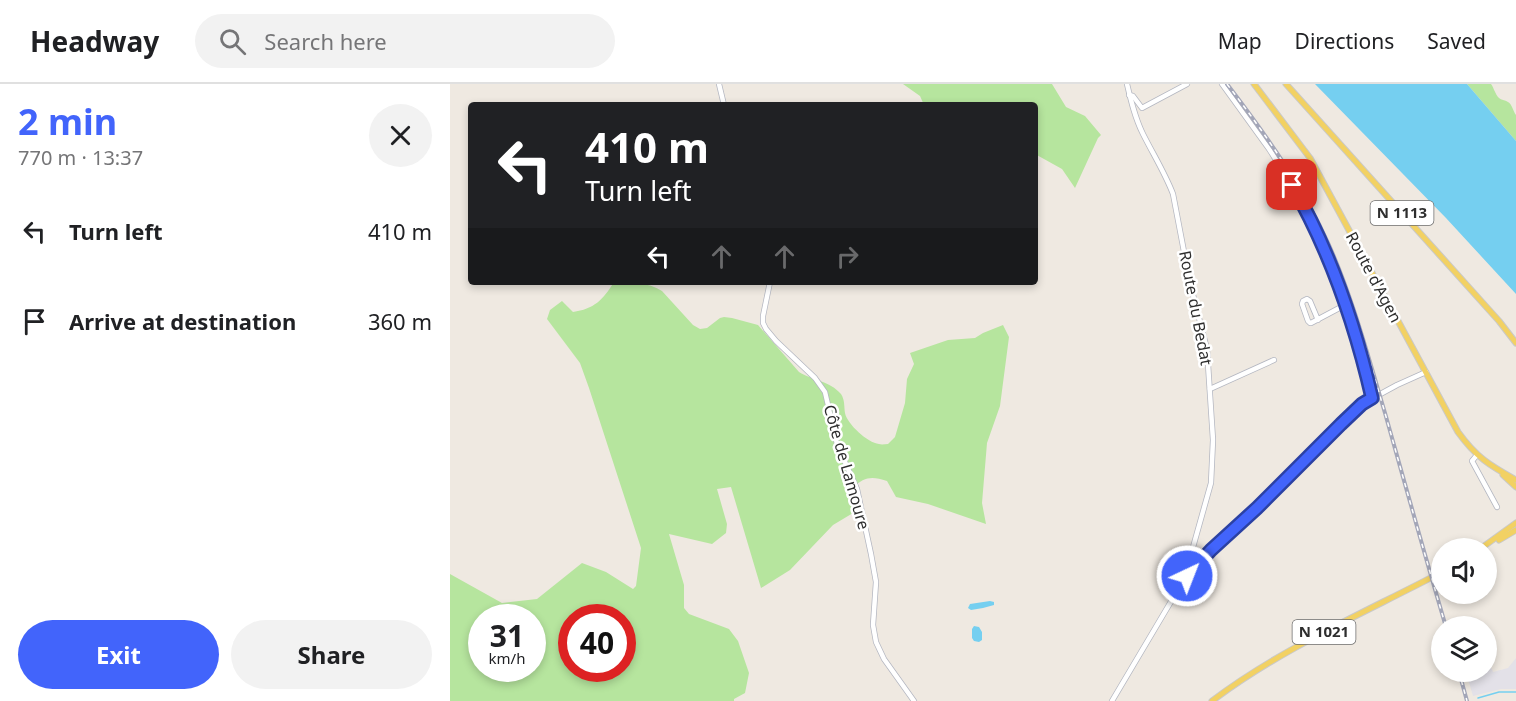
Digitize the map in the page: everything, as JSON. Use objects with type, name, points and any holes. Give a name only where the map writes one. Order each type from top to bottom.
[{"type":"main road","name":"Route d'Agen","points":[[1254,84],[1310,158],[1458,432],[1477,455],[1516,480]]},
{"type":"main road","name":"N 1113","points":[[1286,84],[1495,316],[1516,343]]},
{"type":"main road","name":"Route d'Agen","points":[[1495,468],[1516,487]]},
{"type":"main road","points":[[1496,538],[1516,523]]},
{"type":"main road","points":[[1497,540],[1516,530]]},
{"type":"main road","name":"N 1021","points":[[1212,701],[1252,673],[1310,638],[1431,578]]},
{"type":"street","points":[[719,84],[723,102]]},
{"type":"street","name":"Route du Bedat","points":[[1127,84],[1135,117],[1173,194],[1190,283],[1204,336],[1213,440],[1211,483],[1187,576]]},
{"type":"street","points":[[1130,95],[1136,98],[1142,108],[1187,84]]},
{"type":"street","points":[[1222,84],[1269,149],[1308,213],[1327,254],[1354,331],[1372,398]]},
{"type":"street","name":"Côte de Lamoure","points":[[769,285],[763,323],[776,341],[816,378],[825,392],[837,444],[857,489],[867,534],[876,582],[873,625],[876,642],[884,659],[914,701]]},
{"type":"street","points":[[1318,320],[1310,301],[1307,299],[1303,301],[1302,304],[1311,323],[1318,320],[1345,305]]},
{"type":"street","points":[[1210,389],[1274,360]]},
{"type":"street","points":[[1112,701],[1156,624],[1187,576],[1211,550],[1362,404],[1426,372]]},
{"type":"street","points":[[1477,455],[1472,461],[1497,507]]},
{"type":"shaded area","points":[[1516,658],[1516,689],[1501,689],[1473,696],[1469,682],[1497,682],[1497,671],[1508,668]]},
{"type":"green space","points":[[903,84],[1052,84],[1066,107],[1085,116],[1101,135],[1075,188],[1062,169],[1038,156],[1038,102],[923,102],[920,96]]},
{"type":"green space","points":[[1467,84],[1491,84],[1496,95],[1509,103],[1516,115],[1516,141]]},
{"type":"green space","points":[[612,285],[647,285],[662,291],[693,325],[700,329],[707,328],[724,317],[758,325],[799,372],[837,390],[844,401],[845,413],[854,427],[864,437],[881,444],[888,444],[895,437],[905,403],[907,379],[914,364],[910,353],[948,340],[975,338],[1003,325],[1009,337],[1000,406],[987,443],[982,503],[986,524],[928,504],[896,497],[887,481],[868,478],[852,488],[858,510],[833,525],[790,570],[761,588],[731,487],[717,489],[727,524],[726,533],[712,544],[669,534],[684,585],[684,608],[689,614],[729,629],[738,641],[749,673],[745,693],[734,701],[450,701],[450,574],[502,603],[537,599],[582,563],[606,572],[633,589],[636,586],[641,548],[589,388],[580,363],[547,319],[550,310],[562,301],[573,312],[587,309],[597,303]]},
{"type":"water","points":[[1315,84],[1467,84],[1516,141],[1516,294],[1446,218]]},
{"type":"water","points":[[994,602],[994,605],[971,610],[968,608],[970,604]]},
{"type":"water","points":[[974,626],[979,627],[982,632],[982,640],[979,642],[972,638]]},
{"type":"waterway","points":[[1478,698],[1499,692],[1516,692]]},
{"type":"railway","points":[[1227,84],[1296,182],[1338,265],[1366,349],[1443,616]]},
{"type":"railway","points":[[1462,682],[1467,701]]},
{"type":"route","points":[[1187,576],[1341,424],[1362,404],[1372,398],[1354,331],[1330,261],[1292,185]]}]
